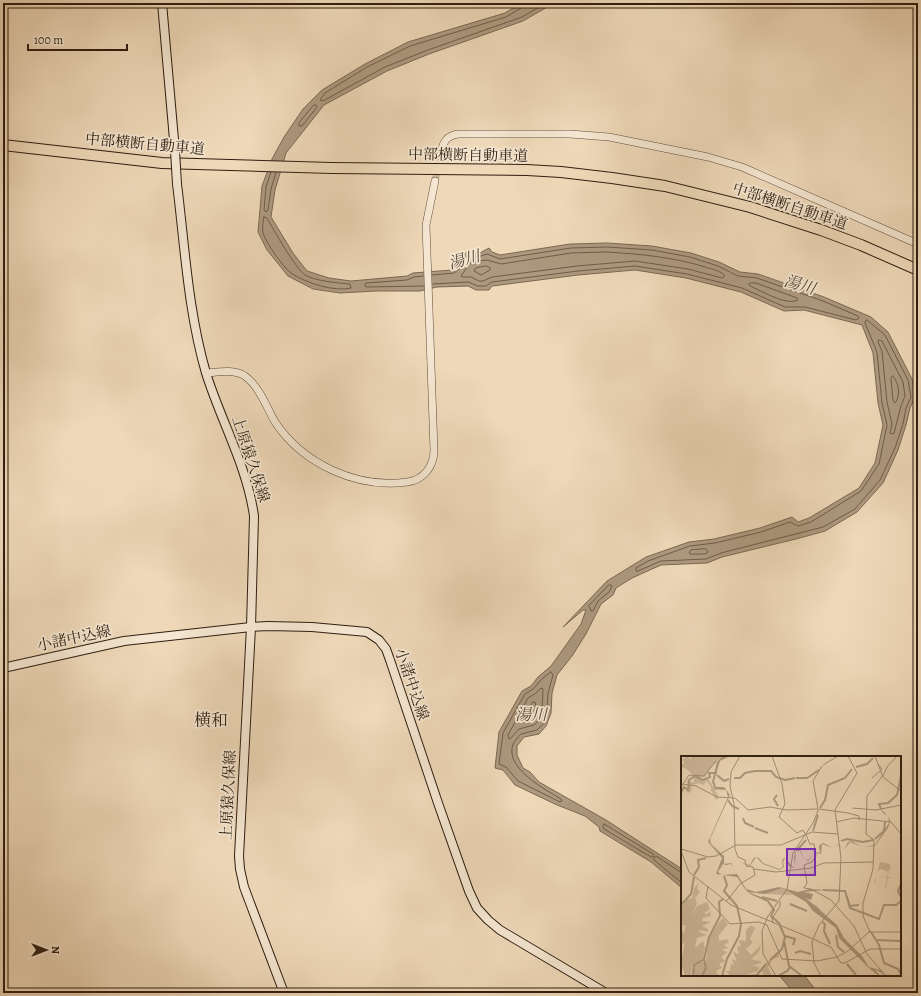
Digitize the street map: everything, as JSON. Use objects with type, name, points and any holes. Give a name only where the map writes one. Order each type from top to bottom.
[{"type":"highway","name":"中部横断自動車道","points":[[3,145],[162,163],[332,168],[534,171],[561,172],[612,178],[665,186],[750,207],[821,230],[861,245],[918,270]]},
{"type":"highway","points":[[821,230],[862,240],[918,263]]},
{"type":"highway","points":[[861,245],[918,278]]},
{"type":"main road","name":"上原猿久保線","points":[[162,3],[177,184],[189,292],[206,373],[244,476],[252,504],[254,530],[251,626],[240,839],[240,869],[244,887],[284,993]]},
{"type":"main road","name":"小諸中込線","points":[[3,668],[124,641],[251,626],[287,626],[360,631],[371,634],[379,640],[386,649],[438,803],[469,891],[477,908],[500,930],[606,993]]},
{"type":"street","points":[[441,153],[443,142],[447,137],[458,134],[570,134],[609,137],[708,157],[742,168],[918,244]]},
{"type":"street","points":[[206,373],[226,372],[238,373],[245,376],[253,384],[276,423],[293,442],[306,455],[330,470],[357,479],[399,483],[416,480],[425,474],[434,458],[426,225],[435,181]]},
{"type":"water","name":"湯川","points":[[521,3],[554,3],[523,21],[429,54],[387,71],[324,105],[286,153],[275,190],[271,217],[293,253],[307,271],[329,278],[351,281],[407,276],[413,273],[452,270],[461,263],[461,253],[480,253],[489,248],[492,252],[500,255],[570,244],[607,243],[652,246],[691,253],[719,262],[740,272],[758,274],[824,297],[871,317],[888,332],[912,379],[915,397],[910,408],[898,450],[883,483],[857,512],[825,531],[722,557],[707,563],[661,565],[632,578],[616,588],[613,595],[601,604],[586,634],[572,656],[557,675],[552,693],[551,713],[546,726],[539,734],[524,737],[517,746],[517,755],[523,768],[530,772],[539,782],[606,820],[681,868],[681,887],[651,862],[600,831],[599,827],[585,816],[557,805],[515,785],[503,770],[495,768],[499,732],[522,691],[531,686],[538,677],[551,666],[581,624],[586,610],[583,610],[563,627],[607,581],[646,557],[689,542],[714,539],[760,528],[792,517],[798,522],[809,518],[859,488],[875,463],[883,425],[878,403],[873,353],[862,325],[804,310],[784,311],[741,292],[686,278],[635,270],[578,275],[492,286],[489,290],[476,290],[468,286],[437,287],[420,291],[340,293],[313,289],[288,276],[267,250],[258,232],[262,186],[272,159],[284,137],[303,109],[322,90],[365,64],[408,42],[505,13]]},
{"type":"water","points":[[780,976],[805,976],[818,993],[794,993]]},
{"type":"waterway","points":[[914,397],[918,402]]},
{"type":"tunnel","points":[[435,181],[441,153]]},
{"type":"district","name":"横和","points":[[211,720]]}]
